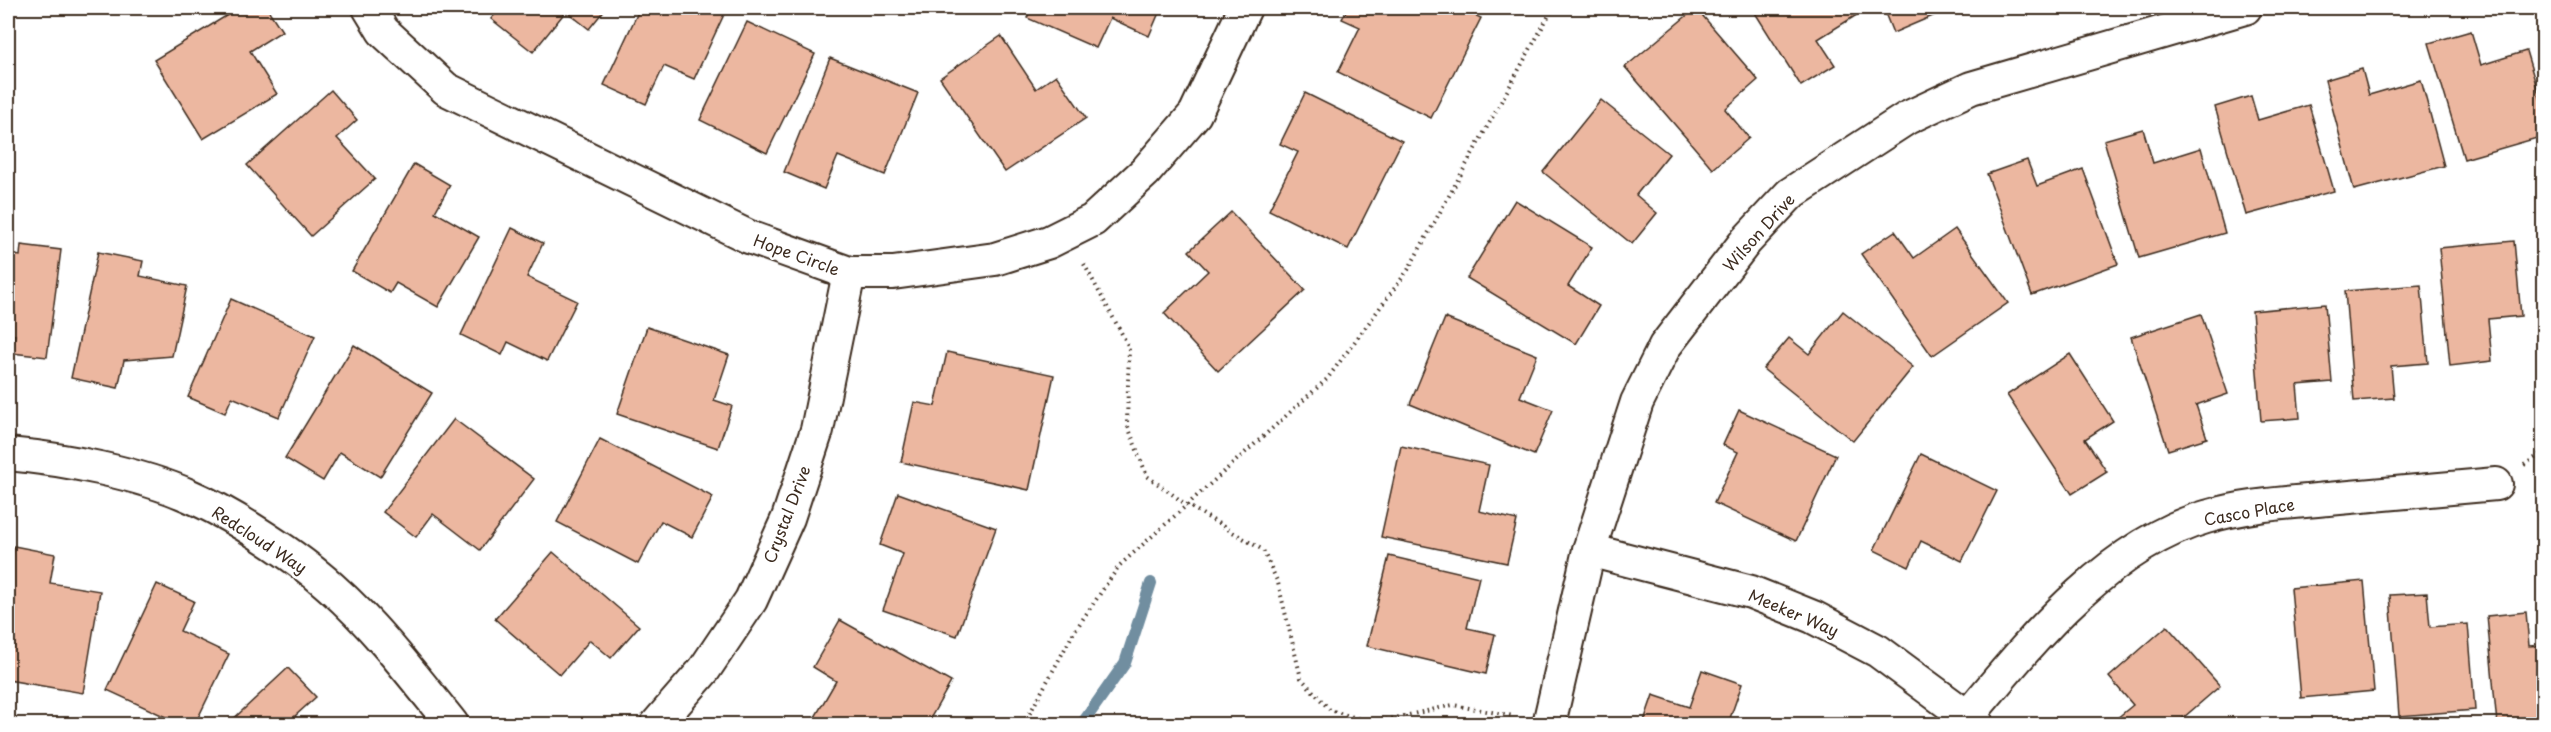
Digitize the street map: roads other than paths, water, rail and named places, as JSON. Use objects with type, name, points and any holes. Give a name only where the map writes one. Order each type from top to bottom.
[{"type":"street","name":"Hope Circle","points":[[369,8],[383,31],[446,89],[749,237],[849,273],[892,273],[995,259],[1049,242],[1094,220],[1145,172],[1195,114],[1245,8]]},
{"type":"street","name":"Wilson Drive","points":[[1550,724],[1589,550],[1637,402],[1665,346],[1746,241],[1790,194],[1907,118],[1971,88],[2245,8]]},
{"type":"street","name":"Crystal Drive","points":[[657,724],[704,670],[751,600],[788,518],[817,430],[849,273]]},
{"type":"street","name":"Redcloud Way","points":[[8,454],[98,467],[190,496],[268,541],[332,588],[391,648],[452,724]]},
{"type":"street","name":"Casco Place","points":[[1973,720],[2057,614],[2105,572],[2154,540],[2205,517],[2260,506],[2496,484]]},
{"type":"street","name":"Meeker Way","points":[[1589,550],[1751,592],[1813,617],[1878,651],[1973,720]]},
{"type":"waterway","points":[[1082,724],[1125,663],[1151,583]]}]
